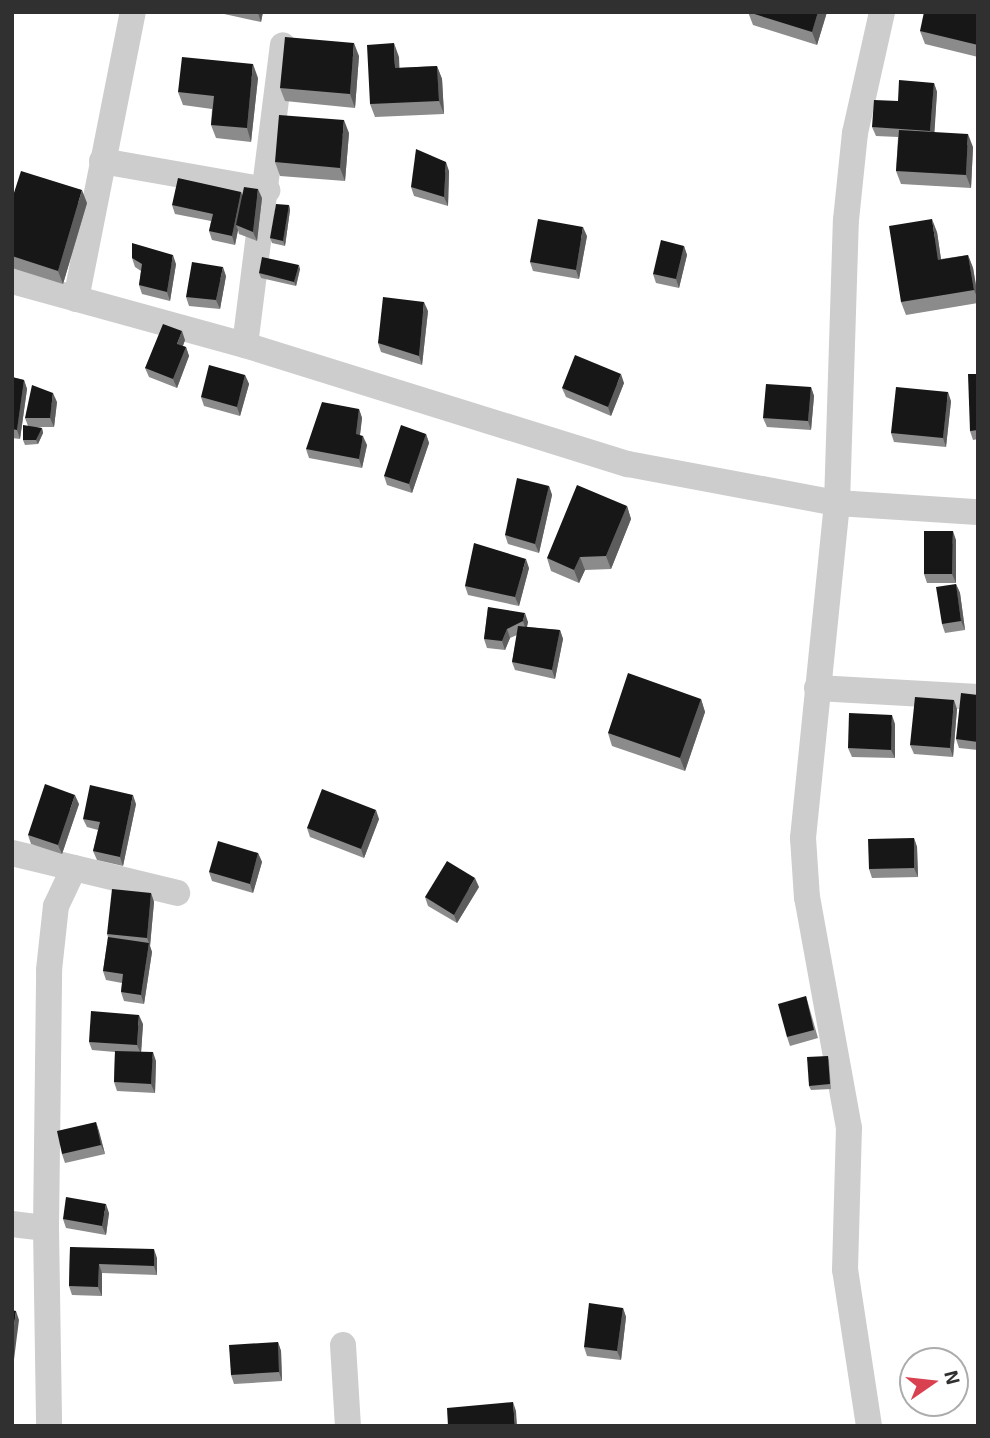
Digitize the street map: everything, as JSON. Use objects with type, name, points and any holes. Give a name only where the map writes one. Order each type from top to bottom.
[{"type":"street","points":[[76,299],[133,12]]},
{"type":"street","points":[[869,1426],[845,1270],[849,1128],[807,898],[803,838],[837,503],[846,220],[855,133],[882,12]]},
{"type":"street","points":[[245,345],[267,190],[283,45]]},
{"type":"street","points":[[102,161],[267,190]]},
{"type":"street","points":[[12,281],[245,345],[628,464],[837,503],[978,512]]},
{"type":"street","points":[[817,688],[978,697]]},
{"type":"street","points":[[12,853],[177,893]]},
{"type":"street","points":[[49,1426],[46,1228],[49,970],[56,906],[74,867]]},
{"type":"street","points":[[12,1224],[46,1228]]},
{"type":"street","points":[[342,1345],[348,1426]]},
{"type":"building","points":[[748,12],[818,12],[812,32]]},
{"type":"building","points":[[924,12],[978,12],[978,45],[920,31]]},
{"type":"building","points":[[285,37],[354,43],[350,94],[280,88]]},
{"type":"building","points":[[394,43],[395,68],[437,66],[439,101],[370,104],[367,45]]},
{"type":"building","points":[[182,57],[253,64],[247,128],[211,125],[214,96],[178,92]]},
{"type":"building","points":[[899,80],[934,83],[930,131],[872,127],[874,100],[898,101]]},
{"type":"building","points":[[279,115],[344,120],[340,168],[275,162]]},
{"type":"building","points":[[899,130],[968,134],[966,175],[896,171]]},
{"type":"building","points":[[416,149],[446,162],[444,197],[411,187]]},
{"type":"building","points":[[21,171],[82,190],[58,271],[12,256],[12,199]]},
{"type":"building","points":[[178,178],[241,192],[232,236],[209,231],[213,214],[172,205]]},
{"type":"building","points":[[244,187],[258,189],[253,232],[236,225]]},
{"type":"building","points":[[276,204],[289,205],[283,241],[270,238]]},
{"type":"building","points":[[538,219],[583,227],[576,270],[530,262]]},
{"type":"building","points":[[932,219],[938,260],[968,255],[974,290],[901,302],[889,226]]},
{"type":"building","points":[[661,240],[684,246],[676,279],[653,274]]},
{"type":"building","points":[[132,243],[173,255],[167,292],[139,285],[142,264],[132,258]]},
{"type":"building","points":[[262,257],[299,265],[294,282],[259,273]]},
{"type":"building","points":[[192,262],[223,267],[216,300],[186,297]]},
{"type":"building","points":[[383,297],[424,302],[419,356],[378,343]]},
{"type":"building","points":[[163,324],[182,331],[177,344],[186,347],[173,379],[145,368]]},
{"type":"building","points":[[575,355],[621,374],[608,407],[562,388]]},
{"type":"building","points":[[209,365],[245,375],[237,407],[201,397]]},
{"type":"building","points":[[968,374],[978,374],[978,430],[970,431]]},
{"type":"building","points":[[12,377],[24,380],[17,430],[12,429]]},
{"type":"building","points":[[766,384],[811,387],[808,421],[763,418]]},
{"type":"building","points":[[32,385],[53,393],[50,418],[25,418]]},
{"type":"building","points":[[896,387],[948,392],[943,438],[891,433]]},
{"type":"building","points":[[322,402],[359,409],[356,434],[363,436],[359,459],[306,449]]},
{"type":"building","points":[[23,425],[42,428],[36,440],[23,440]]},
{"type":"building","points":[[401,425],[426,434],[409,484],[384,476]]},
{"type":"building","points":[[517,478],[549,486],[535,544],[505,535]]},
{"type":"building","points":[[577,485],[627,506],[606,556],[580,557],[574,570],[547,558]]},
{"type":"building","points":[[924,531],[953,531],[952,574],[924,574]]},
{"type":"building","points":[[474,543],[526,559],[515,597],[465,586]]},
{"type":"building","points":[[956,584],[961,621],[942,624],[936,587]]},
{"type":"building","points":[[488,607],[525,613],[523,621],[507,629],[502,641],[484,639]]},
{"type":"building","points":[[518,626],[560,630],[552,670],[512,662]]},
{"type":"building","points":[[628,673],[701,699],[680,758],[608,733]]},
{"type":"building","points":[[961,693],[978,695],[978,742],[956,739]]},
{"type":"building","points":[[915,697],[954,700],[950,748],[910,745]]},
{"type":"building","points":[[849,713],[892,715],[891,750],[848,748]]},
{"type":"building","points":[[45,784],[75,795],[58,845],[28,835]]},
{"type":"building","points":[[90,785],[133,795],[120,857],[93,851],[100,822],[83,819]]},
{"type":"building","points":[[322,789],[376,810],[361,849],[307,828]]},
{"type":"building","points":[[914,838],[914,868],[869,869],[868,839]]},
{"type":"building","points":[[218,841],[258,853],[250,884],[209,872]]},
{"type":"building","points":[[447,861],[475,878],[454,915],[425,897]]},
{"type":"building","points":[[112,889],[151,893],[147,938],[107,934]]},
{"type":"building","points":[[108,937],[149,943],[141,995],[121,992],[123,974],[103,971]]},
{"type":"building","points":[[806,996],[814,1030],[787,1037],[778,1004]]},
{"type":"building","points":[[91,1011],[139,1015],[137,1045],[89,1042]]},
{"type":"building","points":[[115,1051],[153,1052],[151,1084],[114,1082]]},
{"type":"building","points":[[828,1056],[830,1084],[809,1086],[807,1057]]},
{"type":"building","points":[[96,1122],[101,1145],[62,1154],[57,1131]]},
{"type":"building","points":[[66,1197],[106,1204],[102,1226],[63,1219]]},
{"type":"building","points":[[70,1247],[154,1249],[154,1266],[99,1264],[98,1287],[69,1286]]},
{"type":"building","points":[[589,1303],[623,1308],[617,1351],[584,1347]]},
{"type":"building","points":[[12,1310],[16,1311],[12,1340]]},
{"type":"building","points":[[278,1342],[279,1372],[231,1375],[229,1345]]},
{"type":"building","points":[[513,1402],[515,1426],[448,1426],[447,1408]]}]
